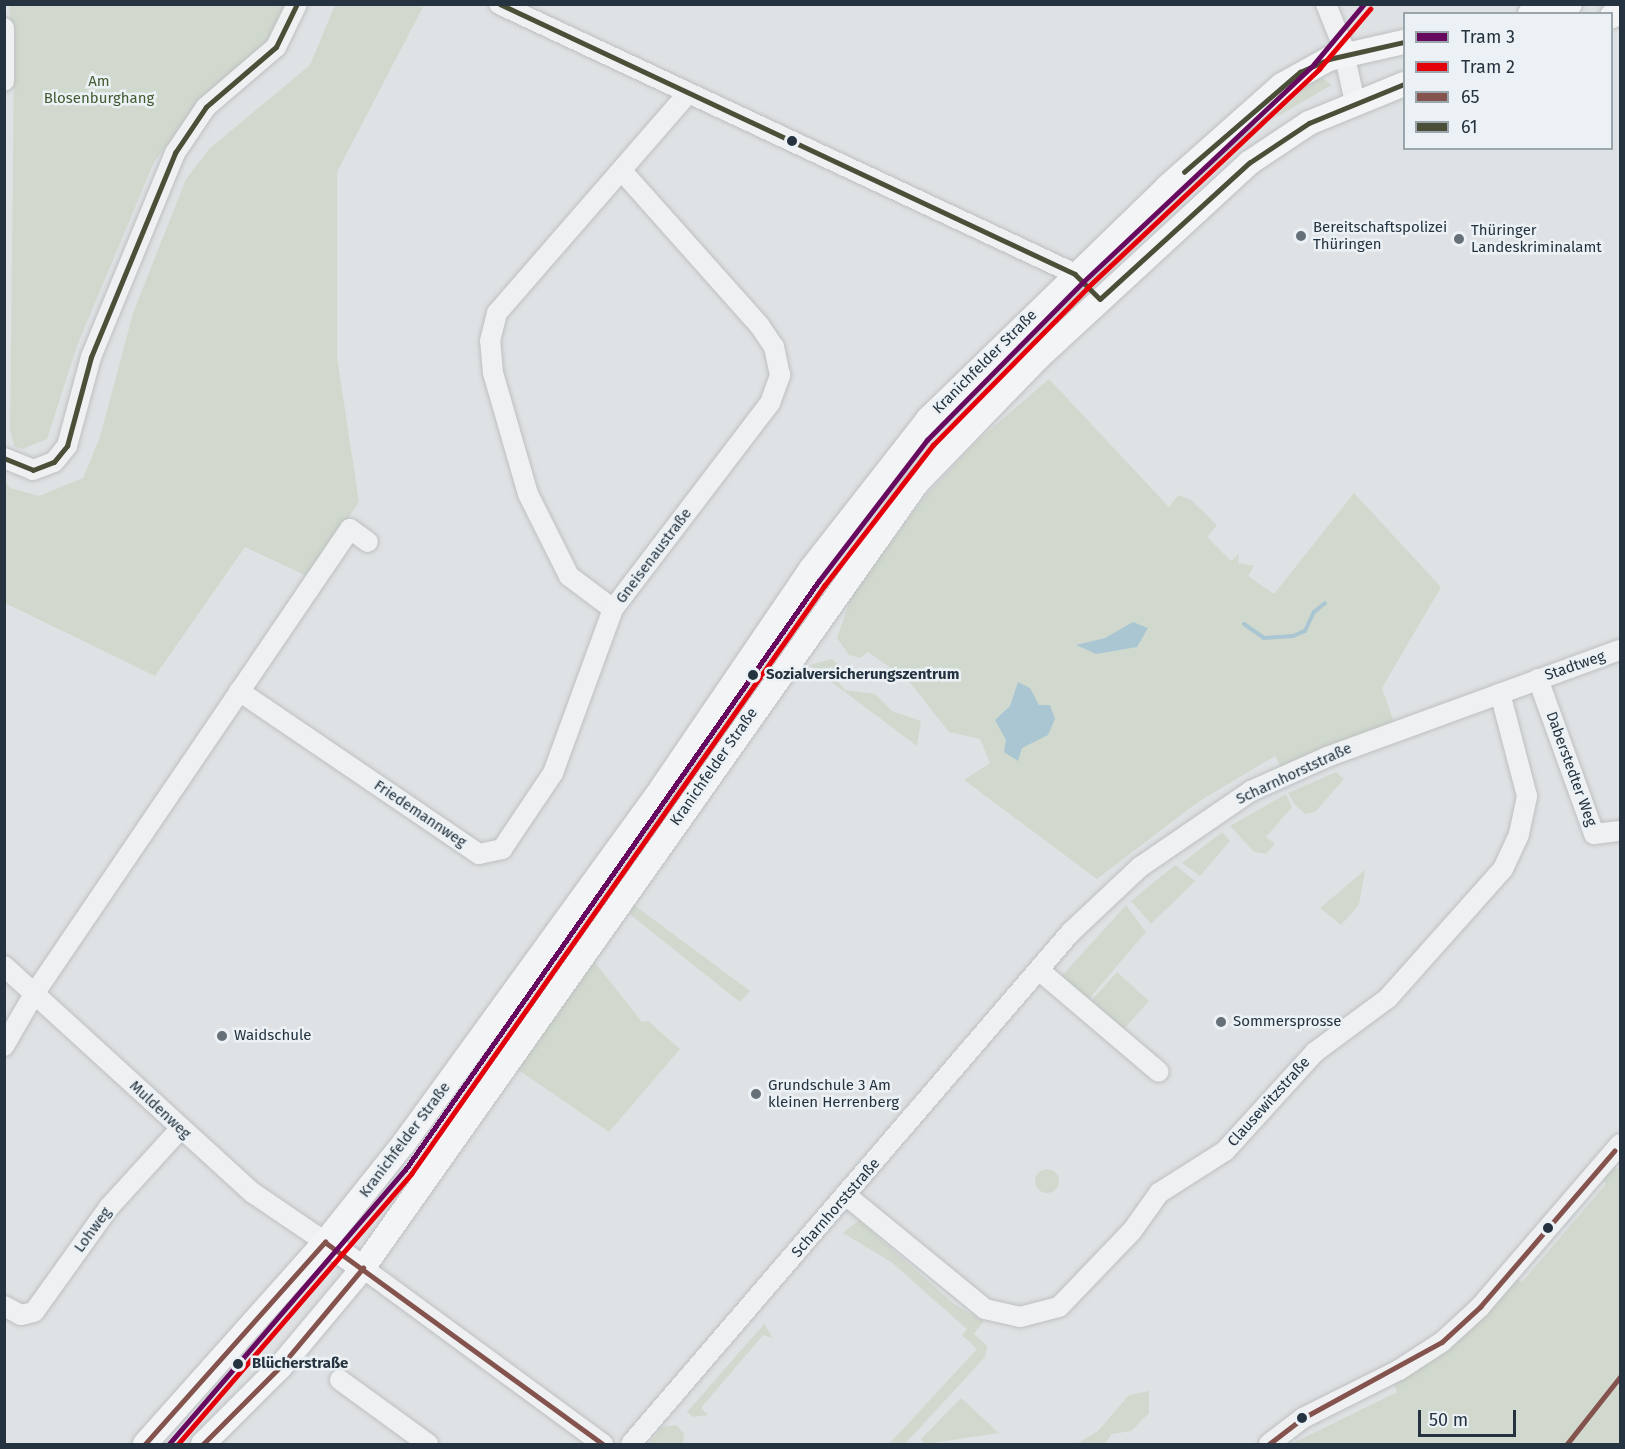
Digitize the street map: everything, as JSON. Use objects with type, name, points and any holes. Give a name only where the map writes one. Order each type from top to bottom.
[{"type":"main road","points":[[1538,12],[1570,4]]},
{"type":"main road","name":"Kranichfelder Straße","points":[[145,1444],[325,1242],[446,1087],[901,450],[1075,274],[1282,85],[1314,64],[1403,42]]},
{"type":"main road","name":"Kranichfelder Straße","points":[[203,1444],[281,1366],[363,1268],[884,524],[952,443],[1100,299],[1249,163],[1309,123],[1354,102],[1403,84]]},
{"type":"main road","points":[[1075,274],[1100,299]]},
{"type":"main road","points":[[325,1242],[363,1268]]},
{"type":"street","points":[[4,458],[33,470],[54,462],[66,446],[91,357],[175,153],[206,107],[276,47],[297,4]]},
{"type":"street","points":[[499,4],[1075,274]]},
{"type":"street","points":[[1326,4],[1345,55],[1354,102]]},
{"type":"street","points":[[4,28],[4,81]]},
{"type":"street","name":"Gneisenaustraße","points":[[622,171],[760,326],[774,347],[780,375],[770,404],[613,609],[569,576],[528,494],[493,373],[490,341],[497,313],[688,93]]},
{"type":"street","points":[[4,1046],[34,994],[350,529],[368,542]]},
{"type":"street","name":"Friedemannweg","points":[[239,692],[479,854],[491,855],[502,849],[553,773],[613,609]]},
{"type":"street","name":"Stadtweg","points":[[1533,680],[1620,650]]},
{"type":"street","name":"Scharnhorststraße","points":[[631,1444],[1039,970],[1113,890],[1242,796],[1327,757],[1533,680]]},
{"type":"street","name":"Daberstedter Weg","points":[[1533,680],[1594,834],[1620,831]]},
{"type":"street","name":"Clausewitzstraße","points":[[846,1196],[985,1309],[1020,1317],[1059,1307],[1132,1231],[1159,1193],[1225,1151],[1315,1052],[1388,998],[1503,869],[1519,834],[1527,796],[1500,693]]},
{"type":"street","name":"Muldenweg","points":[[4,966],[180,1129],[253,1193],[325,1242]]},
{"type":"street","points":[[1039,970],[1159,1072]]},
{"type":"street","name":"Lohweg","points":[[4,1306],[21,1315],[34,1312],[110,1206],[180,1129]]},
{"type":"street","points":[[1269,1444],[1303,1418],[1399,1370],[1442,1342],[1480,1307],[1620,1144]]},
{"type":"street","points":[[363,1268],[603,1444]]},
{"type":"street","points":[[340,1380],[428,1444]]},
{"type":"green space","points":[[408,4],[423,7],[337,172],[337,357],[359,502],[309,577],[245,547],[155,676],[5,603],[4,478],[10,488],[39,496],[83,478],[100,437],[133,313],[186,179],[210,148],[310,65],[335,5]]},
{"type":"green space","name":"Am Blosenburghang","points":[[9,5],[289,5],[267,50],[206,93],[154,162],[77,346],[47,439],[22,449],[14,446],[10,429],[14,65]]},
{"type":"green space","points":[[1322,78],[1332,85],[1271,120],[1314,79]]},
{"type":"green space","points":[[1049,379],[1169,507],[1178,495],[1191,500],[1217,525],[1207,537],[1231,561],[1239,554],[1238,563],[1254,566],[1248,576],[1274,594],[1354,493],[1441,587],[1382,688],[1394,722],[1281,767],[1275,756],[1198,802],[1097,879],[964,780],[990,763],[980,739],[949,732],[908,680],[868,652],[860,658],[849,655],[837,638],[852,594],[927,494],[978,440]]},
{"type":"green space","points":[[832,659],[839,665],[835,678],[845,690],[875,694],[892,711],[921,721],[917,746],[809,665]]},
{"type":"green space","points":[[1336,772],[1344,779],[1315,812],[1305,814],[1294,804],[1288,793]]},
{"type":"green space","points":[[1286,794],[1292,807],[1266,837],[1275,844],[1266,854],[1254,852],[1230,826]]},
{"type":"green space","points":[[1222,832],[1230,841],[1200,876],[1182,863]]},
{"type":"green space","points":[[1175,865],[1195,881],[1151,924],[1131,901]]},
{"type":"green space","points":[[1365,870],[1359,905],[1341,925],[1320,908]]},
{"type":"green space","points":[[634,905],[750,991],[740,1002],[628,913]]},
{"type":"green space","points":[[1126,905],[1146,932],[1088,1000],[1060,978]]},
{"type":"green space","points":[[594,961],[642,1022],[648,1021],[680,1049],[609,1132],[517,1069]]},
{"type":"green space","points":[[1117,972],[1149,1001],[1120,1033],[1087,1005]]},
{"type":"green space","points":[[1614,1167],[1620,1169],[1620,1444],[1291,1444],[1397,1392],[1393,1381],[1514,1276],[1522,1282],[1606,1184],[1600,1178]]},
{"type":"green space","points":[[1047,1169],[1052,1170],[1058,1176],[1058,1186],[1052,1192],[1047,1193],[1042,1192],[1036,1186],[1035,1181],[1036,1176],[1042,1170]]},
{"type":"green space","points":[[859,1220],[954,1304],[984,1321],[974,1334],[987,1346],[985,1357],[905,1444],[889,1444],[977,1349],[962,1335],[967,1329],[891,1262],[843,1233]]},
{"type":"green space","points":[[764,1324],[773,1338],[763,1335],[701,1408],[708,1415],[693,1417],[687,1412]]},
{"type":"green space","points":[[1149,1391],[1149,1413],[1131,1431],[1112,1434],[1105,1444],[1078,1443],[1098,1431],[1129,1395]]},
{"type":"green space","points":[[961,1398],[999,1433],[925,1444],[921,1439]]},
{"type":"green space","points":[[676,1425],[684,1433],[683,1444],[649,1444],[662,1427]]},
{"type":"water","points":[[1133,622],[1148,628],[1137,647],[1096,654],[1076,645],[1105,638]]},
{"type":"water","points":[[1018,682],[1030,688],[1039,705],[1050,705],[1055,719],[1048,735],[1022,748],[1018,761],[1004,752],[1006,740],[995,720],[1010,706]]},
{"type":"waterway","points":[[1244,624],[1264,638],[1293,636],[1305,631],[1314,612],[1325,603]]},
{"type":"tram line","name":"3","points":[[169,1444],[405,1170],[818,582],[927,440],[1083,282],[1314,64],[1364,4]]},
{"type":"tram line","name":"2","points":[[178,1444],[411,1174],[824,586],[933,445],[1088,287],[1319,69],[1370,9]]},
{"type":"transit line","name":"61","points":[[4,458],[33,470],[54,462],[67,446],[91,357],[175,153],[206,107],[276,47],[297,4]]},
{"type":"transit line","name":"61","points":[[500,4],[1075,274],[1100,299],[1249,163],[1309,123],[1403,84]]},
{"type":"transit line","name":"61","points":[[1184,172],[1300,72],[1329,59],[1403,42]]},
{"type":"transit line","name":"65","points":[[1269,1444],[1303,1418],[1442,1342],[1480,1307],[1614,1151]]},
{"type":"transit line","name":"65","points":[[325,1242],[603,1444]]},
{"type":"transit line","name":"65","points":[[145,1444],[325,1242]]},
{"type":"transit line","name":"65","points":[[203,1444],[281,1366],[363,1268]]},
{"type":"transit line","name":"65","points":[[1567,1444],[1620,1377]]},
{"type":"place","name":"Bereitschaftspolizei Thüringen","points":[[1301,236]]},
{"type":"place","name":"Thüringer Landeskriminalamt","points":[[1459,239]]},
{"type":"place","name":"Sozialversicherungszentrum","points":[[753,675]]},
{"type":"place","name":"Sommersprosse","points":[[1221,1022]]},
{"type":"place","name":"Waidschule","points":[[222,1036]]},
{"type":"place","name":"Grundschule 3 Am kleinen Herrenberg","points":[[756,1094]]},
{"type":"place","name":"Blücherstraße","points":[[238,1364]]}]
